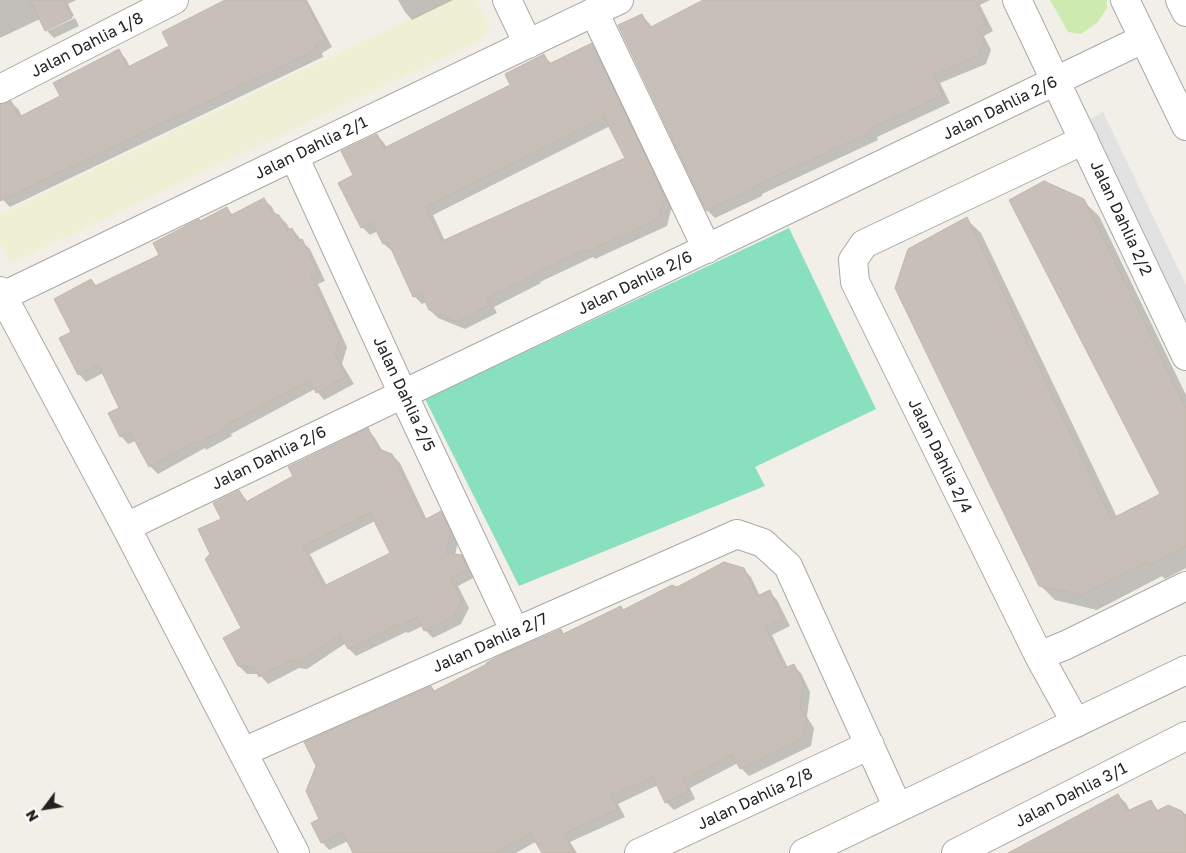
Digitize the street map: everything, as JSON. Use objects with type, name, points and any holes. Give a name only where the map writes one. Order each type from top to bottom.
[{"type":"street","name":"Jalan Dahlia 1/8","points":[[0,90],[174,0]]},
{"type":"street","points":[[507,0],[528,44]]},
{"type":"street","name":"Jalan Dahlia 2/1","points":[[1,293],[294,156],[619,0]]},
{"type":"street","name":"Jalan Dahlia 2/2","points":[[1017,0],[1186,356]]},
{"type":"street","points":[[1125,0],[1186,126]]},
{"type":"street","points":[[1180,0],[1186,12]]},
{"type":"street","points":[[594,12],[706,249]]},
{"type":"street","name":"Jalan Dahlia 2/6","points":[[126,526],[1143,39]]},
{"type":"street","name":"Jalan Dahlia 2/4","points":[[1076,723],[1039,656],[855,282],[853,260],[864,244],[1084,140]]},
{"type":"street","name":"Jalan Dahlia 2/5","points":[[294,156],[515,632]]},
{"type":"street","points":[[1,293],[126,526],[295,853]]},
{"type":"street","name":"Jalan Dahlia 2/7","points":[[243,752],[737,534],[763,543],[788,566],[870,745]]},
{"type":"street","points":[[1039,656],[1066,645],[1186,586]]},
{"type":"street","points":[[804,853],[1186,670]]},
{"type":"street","name":"Jalan Dahlia 3/1","points":[[956,853],[1186,736]]},
{"type":"street","points":[[870,745],[898,808]]},
{"type":"street","name":"Jalan Dahlia 2/8","points":[[639,853],[870,745]]},
{"type":"green space","points":[[449,0],[477,0],[490,26],[481,40],[10,264],[0,244],[0,214]]},
{"type":"green space","points":[[1050,0],[1107,0],[1107,8],[1098,22],[1081,34],[1068,32]]},
{"type":"green space","points":[[789,228],[876,409],[755,467],[765,486],[519,586],[425,399]]},
{"type":"shaded area","points":[[1103,112],[1186,285],[1186,331],[1085,122]]},
{"type":"building","points":[[30,0],[64,0],[72,18],[45,31]]},
{"type":"building","points":[[225,0],[305,0],[325,39],[315,45],[316,50],[0,201],[0,104],[11,101],[19,117],[60,96],[53,83],[119,49],[128,67],[169,46],[162,32]]},
{"type":"building","points":[[703,0],[975,0],[986,24],[977,28],[984,41],[978,56],[933,75],[943,95],[870,129],[871,132],[706,211],[618,25],[642,14],[649,28]]},
{"type":"building","points":[[592,43],[667,201],[663,202],[660,218],[587,252],[585,249],[534,274],[487,299],[490,305],[457,322],[429,310],[421,293],[413,297],[388,242],[383,244],[372,223],[361,228],[338,183],[353,175],[341,151],[377,134],[384,148],[510,85],[505,74],[544,54],[549,64]],"holes":[[[604,117],[625,158],[442,241],[426,207]]]},
{"type":"building","points":[[1044,181],[1084,199],[1186,408],[1186,546],[1149,565],[1147,561],[1082,595],[1039,586],[895,288],[908,249],[967,217],[1111,519],[1160,494],[1009,200]]},
{"type":"building","points":[[264,198],[272,213],[279,215],[287,231],[292,228],[298,241],[302,239],[318,273],[311,276],[340,338],[335,355],[347,376],[316,393],[310,380],[225,426],[226,428],[198,443],[197,441],[149,467],[130,432],[120,437],[108,413],[119,408],[98,364],[78,375],[59,338],[71,332],[54,299],[91,279],[95,286],[159,255],[153,243],[199,219],[200,221],[227,207],[231,215]]},
{"type":"building","points":[[368,428],[379,449],[392,454],[424,520],[441,511],[451,532],[446,553],[462,555],[468,569],[451,578],[462,600],[453,617],[424,631],[417,617],[399,626],[398,624],[348,649],[340,635],[299,662],[291,660],[259,677],[254,667],[238,666],[223,638],[241,628],[205,559],[210,554],[198,529],[221,519],[213,503],[239,490],[246,502],[293,476],[288,467]],"holes":[[[370,513],[390,553],[324,586],[303,546]]]},
{"type":"building","points":[[724,562],[744,568],[757,596],[770,590],[783,619],[765,627],[785,668],[794,664],[803,683],[800,708],[807,719],[803,738],[740,769],[732,755],[683,780],[689,791],[665,803],[653,777],[611,796],[618,809],[564,834],[574,853],[542,853],[530,833],[502,849],[500,853],[353,853],[342,832],[321,843],[311,823],[319,819],[306,791],[316,766],[304,742],[431,686],[434,691],[499,656],[561,629],[563,634],[621,606],[623,610],[672,585],[677,587]]},
{"type":"building","points":[[1118,794],[1127,811],[1151,800],[1157,811],[1168,805],[1182,811],[1186,818],[1186,853],[1008,853]]}]
